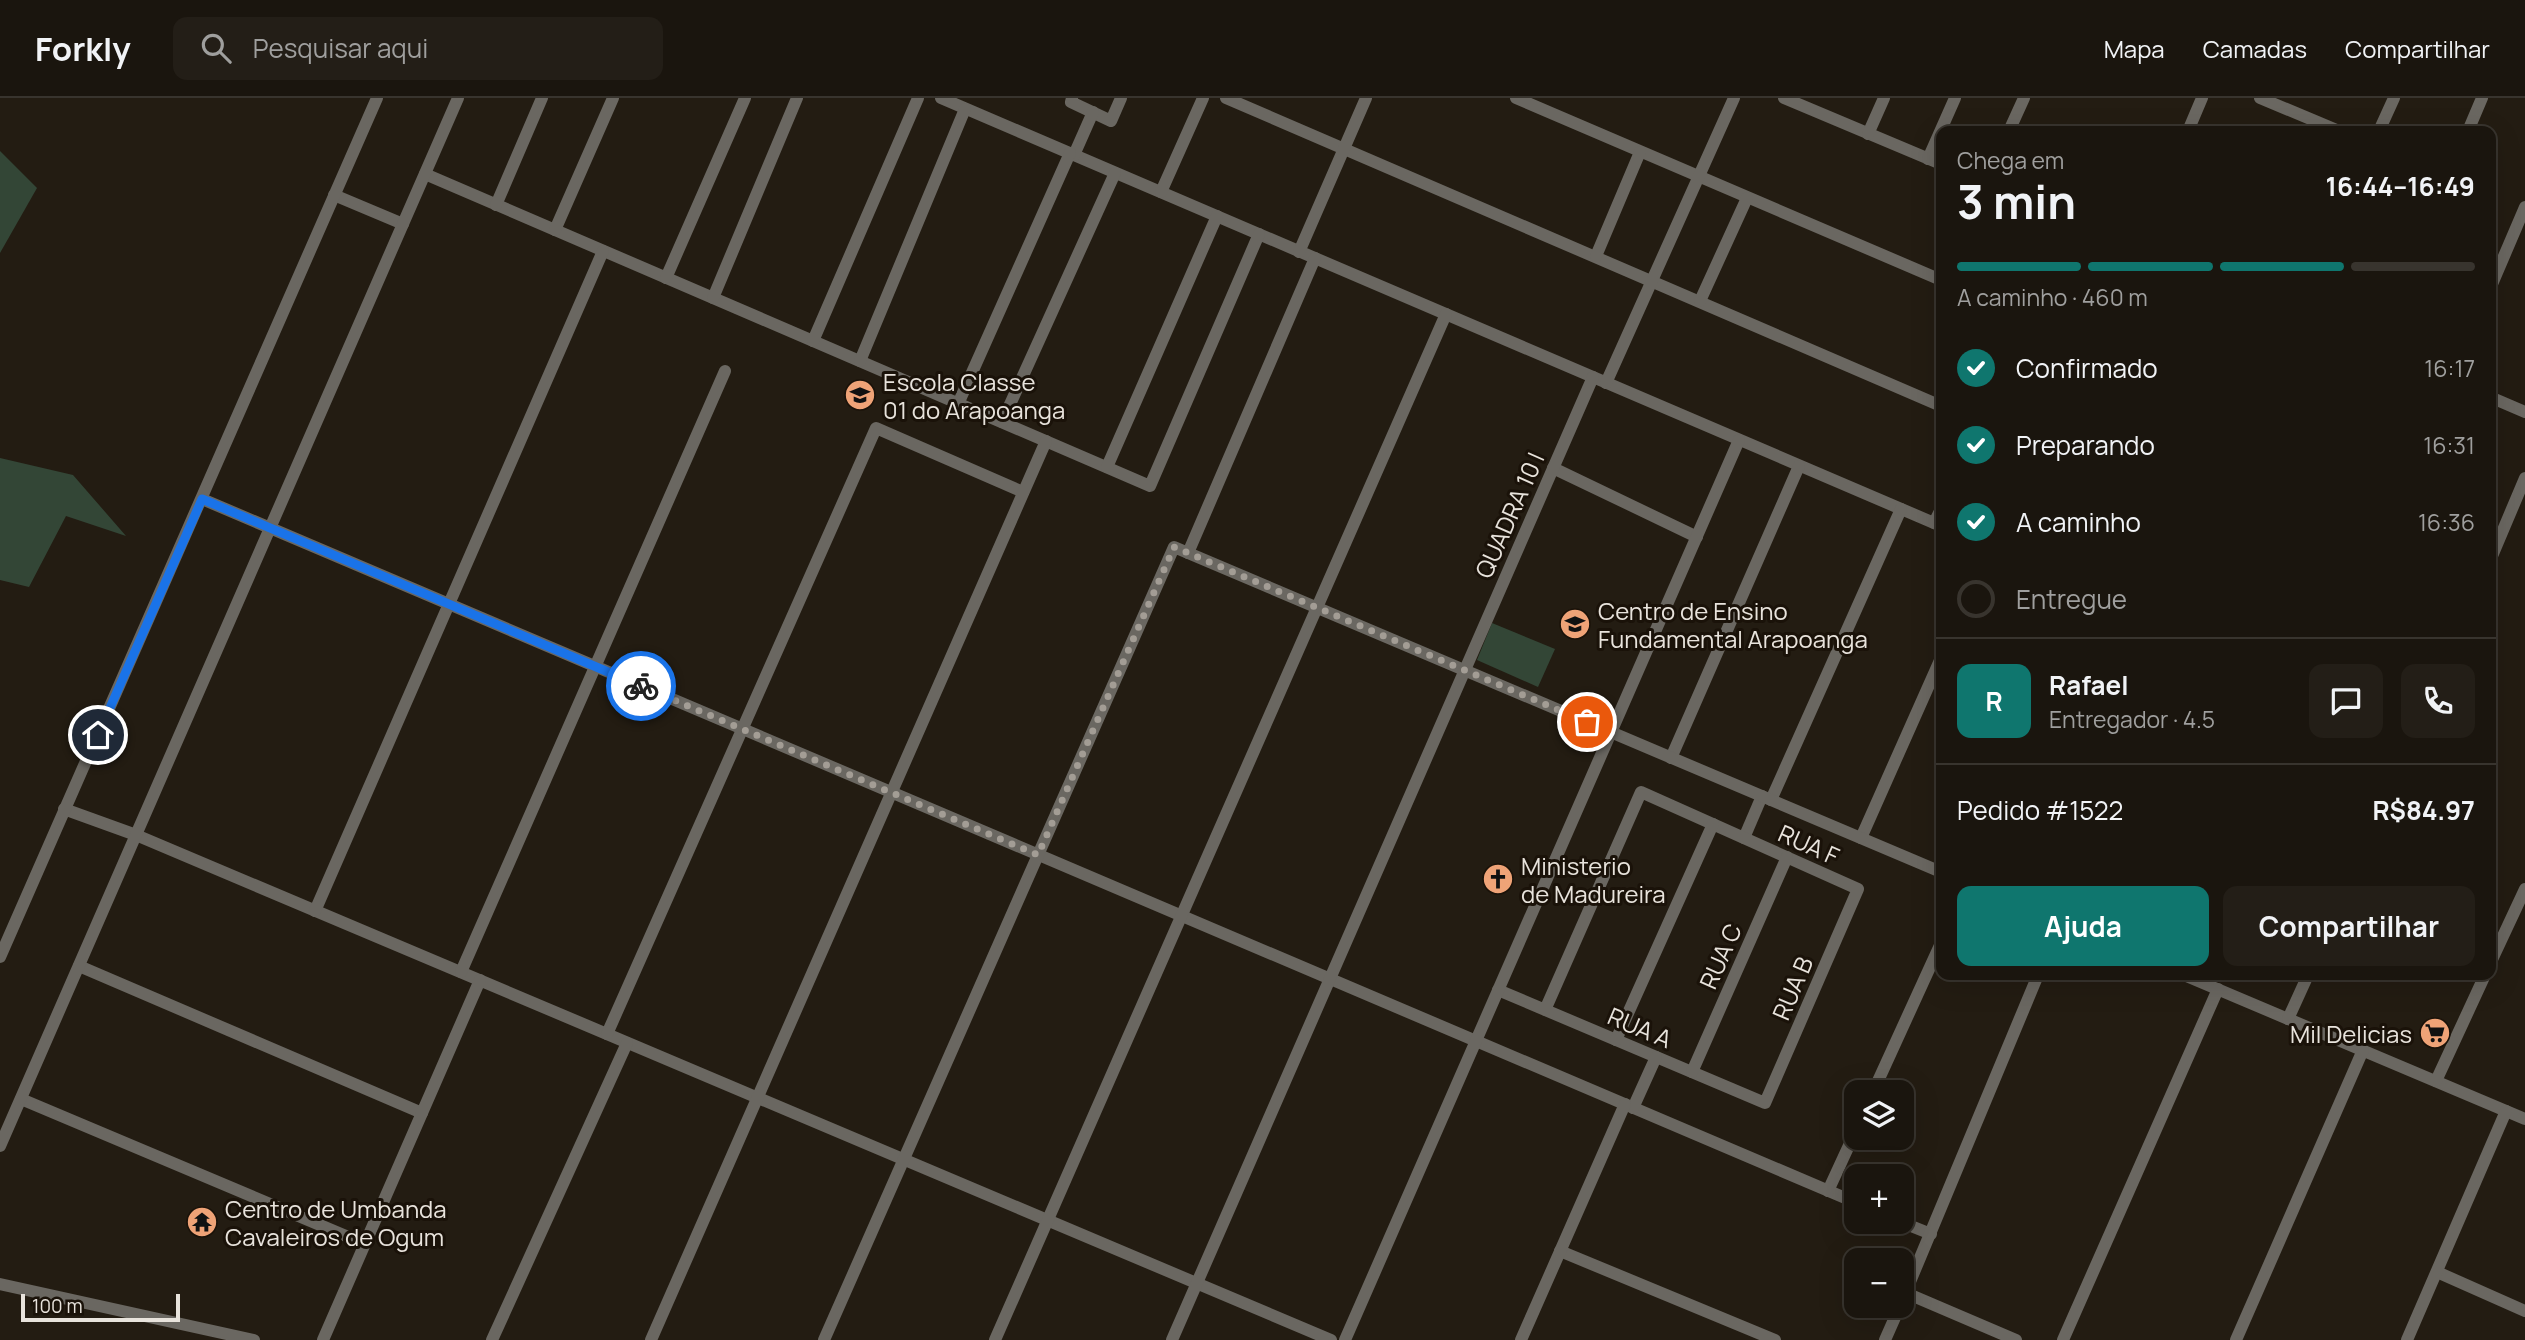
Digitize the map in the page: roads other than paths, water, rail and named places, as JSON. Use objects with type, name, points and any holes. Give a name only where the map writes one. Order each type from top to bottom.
[{"type":"street","points":[[0,957],[377,98]]},
{"type":"street","points":[[0,1146],[4,1124],[21,1099],[458,98]]},
{"type":"street","points":[[496,205],[542,98]]},
{"type":"street","points":[[555,230],[613,98]]},
{"type":"street","points":[[666,278],[745,98]]},
{"type":"street","points":[[713,298],[797,98]]},
{"type":"street","points":[[813,341],[918,98]]},
{"type":"street","points":[[941,98],[1936,524]]},
{"type":"street","points":[[1073,98],[1071,102],[1111,121],[1121,98]]},
{"type":"street","points":[[1161,192],[1203,98]]},
{"type":"street","points":[[1226,98],[1936,403]]},
{"type":"street","points":[[1299,251],[1366,98]]},
{"type":"street","points":[[1516,98],[1936,278]]},
{"type":"street","points":[[1606,383],[1734,98]]},
{"type":"street","points":[[1868,134],[1884,98]]},
{"type":"street","points":[[1946,126],[1955,98]]},
{"type":"street","points":[[2012,126],[2024,98]]},
{"type":"street","points":[[2190,126],[2202,98]]},
{"type":"street","points":[[2260,98],[2327,126]]},
{"type":"street","points":[[2381,126],[2394,98]]},
{"type":"street","points":[[2470,126],[2482,98]]},
{"type":"street","points":[[1793,100],[1935,162]]},
{"type":"street","points":[[860,361],[965,108]]},
{"type":"street","points":[[958,404],[1093,113]]},
{"type":"street","points":[[1596,256],[1640,152]]},
{"type":"street","points":[[1002,422],[1115,173]]},
{"type":"street","points":[[425,174],[1150,486],[1259,234]]},
{"type":"street","points":[[334,195],[403,224]]},
{"type":"street","points":[[1700,301],[1747,198]]},
{"type":"street","points":[[2496,275],[2525,207]]},
{"type":"street","points":[[1107,467],[1217,216]]},
{"type":"street","points":[[315,911],[603,251]]},
{"type":"street","points":[[1188,553],[1315,258]]},
{"type":"street","points":[[995,1340],[1446,314]]},
{"type":"street","points":[[461,972],[725,371]]},
{"type":"street","name":"QUADRA 10 I","points":[[1172,1340],[1592,377]]},
{"type":"street","points":[[2496,399],[2524,409]]},
{"type":"street","points":[[607,1034],[876,428],[1023,492]]},
{"type":"street","points":[[1345,1340],[1739,440]]},
{"type":"street","points":[[650,1340],[1046,441]]},
{"type":"street","points":[[1671,758],[1799,466]]},
{"type":"street","points":[[1553,468],[1697,537]]},
{"type":"street","points":[[2496,547],[2525,478]]},
{"type":"street","points":[[202,499],[1844,1198]]},
{"type":"street","name":"RUA F","points":[[1744,838],[1766,798],[1901,509]]},
{"type":"street","points":[[824,1340],[1174,547],[1936,870]]},
{"type":"street","points":[[1861,838],[1936,669]]},
{"type":"street","name":"RUA F","points":[[1545,1010],[1641,792],[1858,889]]},
{"type":"street","points":[[64,809],[136,835],[1331,1340]]},
{"type":"street","points":[[1616,1040],[1713,824]]},
{"type":"street","name":"RUA C","points":[[1692,1072],[1787,857]]},
{"type":"street","name":"RUA B","points":[[1765,1103],[1858,889]]},
{"type":"street","points":[[2496,951],[2525,889]]},
{"type":"street","points":[[1878,1080],[1936,954]]},
{"type":"street","points":[[79,966],[422,1113]]},
{"type":"street","points":[[323,1340],[480,980]]},
{"type":"street","points":[[1914,1274],[2036,980]]},
{"type":"street","points":[[2196,980],[2525,1119]]},
{"type":"street","points":[[2288,1019],[2306,980]]},
{"type":"street","points":[[2436,1081],[2483,980]]},
{"type":"street","name":"RUA A","points":[[1498,989],[1765,1103]]},
{"type":"street","points":[[2063,1340],[2218,989]]},
{"type":"street","points":[[492,1340],[627,1042]]},
{"type":"street","points":[[2236,1340],[2363,1050]]},
{"type":"street","points":[[1521,1340],[1629,1106],[1656,1057]]},
{"type":"street","points":[[21,1099],[365,1244]]},
{"type":"street","points":[[2407,1340],[2506,1111]]},
{"type":"street","points":[[1828,1191],[1847,1150]]},
{"type":"street","points":[[1914,1227],[1931,1234]]},
{"type":"street","points":[[1560,1251],[1775,1340]]},
{"type":"street","points":[[2437,1272],[2525,1311]]},
{"type":"street","points":[[0,1284],[254,1340]]},
{"type":"street","points":[[1914,1304],[2015,1340]]},
{"type":"street","points":[[1885,1340],[1895,1318]]},
{"type":"place","name":"Escola Classe 01 do Arapoanga","points":[[860,395]]},
{"type":"place","name":"Centro de Ensino Fundamental Arapoanga","points":[[1575,624]]},
{"type":"place","name":"Ministerio de Madureira","points":[[1498,879]]},
{"type":"place","name":"Mil Delicias","points":[[2435,1033]]},
{"type":"place","name":"Centro de Umbanda Cavaleiros de Ogum","points":[[202,1222]]}]
